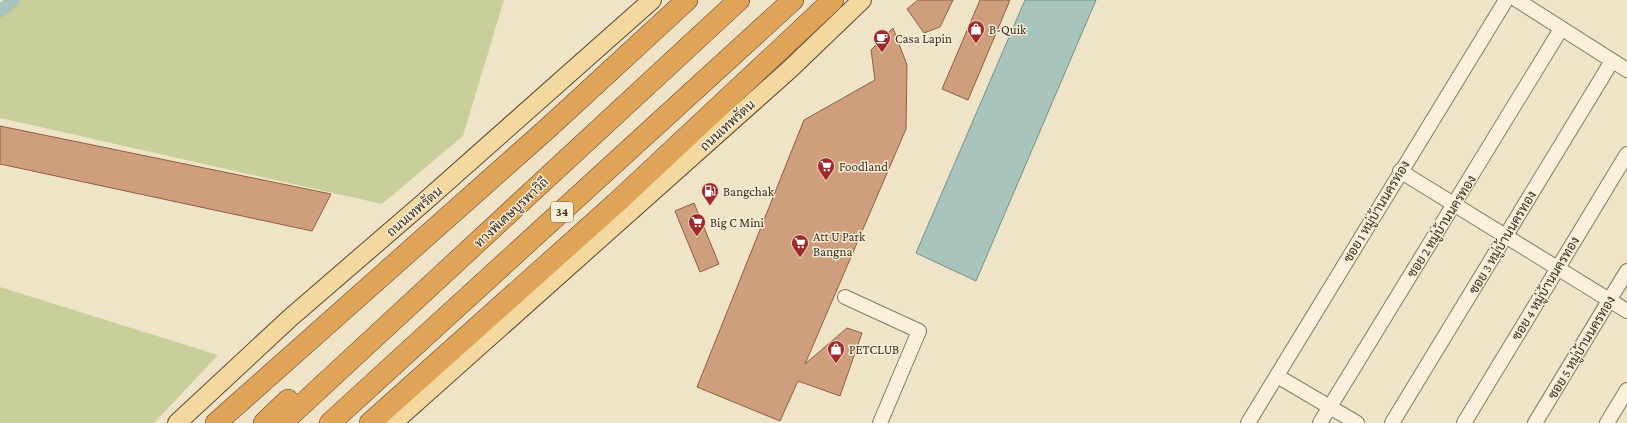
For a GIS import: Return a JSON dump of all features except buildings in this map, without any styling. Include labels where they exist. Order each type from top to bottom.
[{"type":"highway","points":[[216,423],[548,128],[687,0]]},
{"type":"highway","points":[[264,423],[720,0]]},
{"type":"highway","name":"ทางพิเศษบูรพาวิถี","points":[[282,423],[739,0]]},
{"type":"highway","name":"ทางพิเศษบูรพาวิถี","points":[[319,423],[658,111],[776,0]]},
{"type":"highway","name":"34","points":[[330,423],[793,0]]},
{"type":"highway","points":[[370,423],[614,204],[833,0]]},
{"type":"main road","name":"ถนนเทพรัตน","points":[[177,423],[290,318],[422,204],[652,0]]},
{"type":"main road","name":"ถนนเทพรัตน","points":[[393,423],[789,70],[862,0]]},
{"type":"street","name":"ซอย 1 หมู่บ้านนครทอง","points":[[1248,423],[1400,171],[1506,0]]},
{"type":"street","points":[[1517,0],[1627,70]]},
{"type":"street","name":"ซอย 2 หมู่บ้านนครทอง","points":[[1320,423],[1561,29]]},
{"type":"street","name":"ซอย 3 หมู่บ้านนครทอง","points":[[1392,423],[1612,61]]},
{"type":"street","name":"ซอย 4 หมู่บ้านนครทอง","points":[[1464,423],[1627,154]]},
{"type":"street","points":[[1400,171],[1627,311]]},
{"type":"street","name":"ซอย 5 หมู่บ้านนครทอง","points":[[1535,423],[1627,271]]},
{"type":"street","points":[[845,297],[919,331],[880,423]]},
{"type":"street","points":[[1277,376],[1357,423]]},
{"type":"street","points":[[1607,423],[1627,390]]},
{"type":"green space","points":[[15,0],[504,0],[463,136],[382,204],[0,118],[0,11]]},
{"type":"green space","points":[[0,287],[218,355],[154,423],[0,423]]},
{"type":"water","points":[[1025,0],[1096,0],[976,281],[916,253]]},
{"type":"waterway","points":[[0,11],[14,0]]},
{"type":"place","name":"B-Quik","points":[[976,44]]},
{"type":"place","name":"Casa Lapin","points":[[882,53]]},
{"type":"place","name":"Foodland","points":[[826,181]]},
{"type":"place","name":"Bangchak","points":[[710,206]]},
{"type":"place","name":"Big C Mini","points":[[697,237]]},
{"type":"place","name":"Att U Park Bangna","points":[[800,258]]},
{"type":"place","name":"PETCLUB","points":[[836,364]]}]
